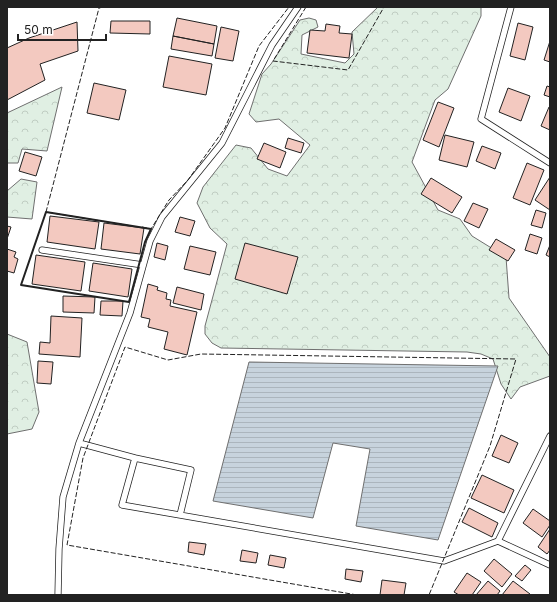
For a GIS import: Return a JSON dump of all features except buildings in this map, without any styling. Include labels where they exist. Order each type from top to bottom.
[{"type":"lane","points":[[58,595],[59,549],[63,497],[79,443],[130,314],[150,241],[162,216],[222,143],[272,45],[298,7]]},
{"type":"lane","points":[[511,7],[482,118],[550,163]]},
{"type":"lane","points":[[42,250],[143,265]]},
{"type":"lane","points":[[135,458],[122,505],[444,561],[498,541],[550,436]]},
{"type":"lane","points":[[79,443],[135,458],[191,470],[180,515]]},
{"type":"lane","points":[[498,541],[550,565]]},
{"type":"green space","points":[[378,7],[481,7],[481,16],[448,89],[435,100],[412,162],[438,210],[460,219],[472,236],[506,257],[509,298],[550,357],[550,376],[520,387],[511,399],[501,384],[493,359],[481,354],[467,352],[221,348],[212,343],[205,334],[205,326],[227,244],[210,228],[197,203],[203,187],[236,145],[251,148],[268,169],[287,176],[310,145],[279,119],[256,122],[249,114],[262,74],[271,64],[300,20],[309,18],[316,20],[318,27],[302,35],[301,54],[345,63],[354,54],[352,32]]},
{"type":"green space","points":[[62,87],[47,151],[22,149],[18,163],[7,163],[7,113]]},
{"type":"green space","points":[[21,179],[37,182],[32,219],[7,217],[7,191]]},
{"type":"green space","points":[[7,334],[27,342],[39,412],[32,429],[7,434]]},
{"type":"shaded area","points":[[249,362],[498,366],[438,540],[356,526],[370,449],[333,443],[313,518],[213,501]]},
{"type":"fence","points":[[103,7],[99,8],[46,212],[132,226]]},
{"type":"fence","points":[[142,227],[151,229],[169,200],[188,180],[225,128],[259,46],[289,7]]},
{"type":"fence","points":[[306,7],[273,61],[348,70],[384,7]]},
{"type":"fence","points":[[357,595],[67,545],[83,458],[125,347],[168,360],[201,354],[516,359],[490,446],[429,595]]},
{"type":"wall","points":[[46,212],[151,229],[145,242],[129,302],[21,285],[46,212]]}]
